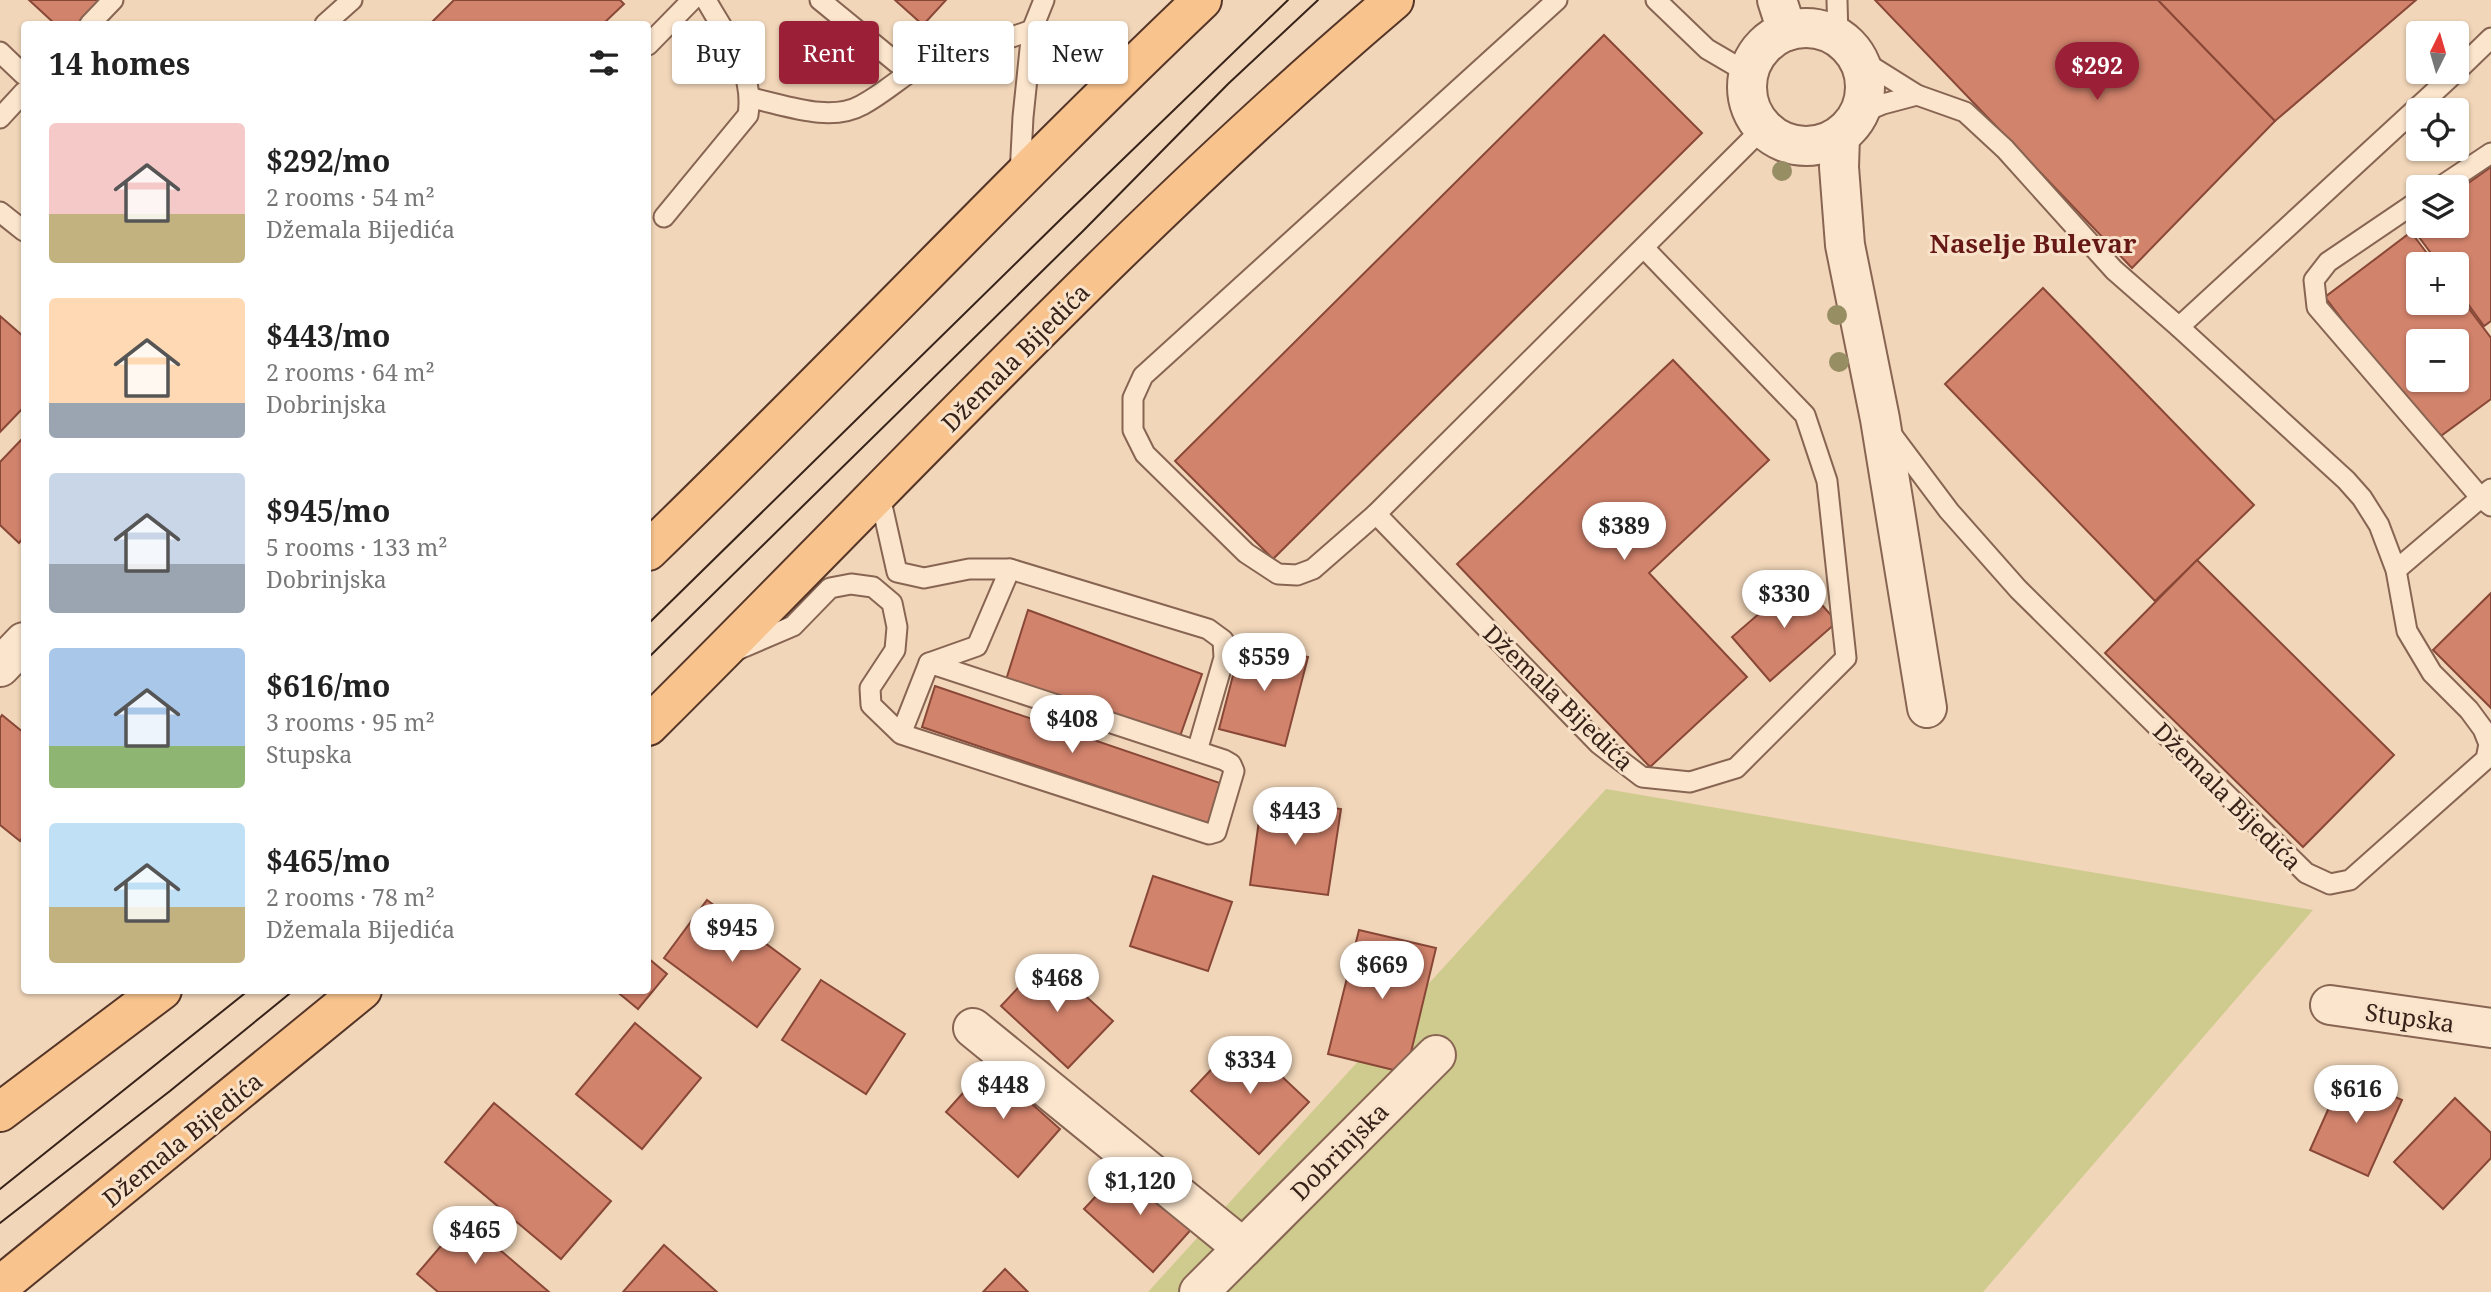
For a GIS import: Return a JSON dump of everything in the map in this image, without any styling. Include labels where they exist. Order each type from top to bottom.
[{"type":"main road","points":[[651,548],[1202,0]]},
{"type":"main road","name":"Džemala Bijedića","points":[[651,723],[879,492],[1169,206],[1394,0]]},
{"type":"main road","points":[[0,1112],[157,994]]},
{"type":"main road","name":"Džemala Bijedića","points":[[2,1287],[357,994]]},
{"type":"street","points":[[1782,16],[1804,28],[1822,30],[1848,47],[1865,76],[1865,96],[1850,125],[1828,143],[1813,146],[1774,135],[1749,103],[1748,73],[1762,47],[1773,37],[1782,16]]},
{"type":"street","name":"Džemala Bijedića","points":[[1850,125],[1839,167],[1845,245],[1880,419],[1927,708]]},
{"type":"street","name":"Džemala Bijedića","points":[[1774,135],[1810,175],[1845,245]]},
{"type":"street","points":[[0,667],[21,645]]},
{"type":"street","name":"Stupska","points":[[2330,1005],[2491,1028]]},
{"type":"street","points":[[973,1028],[1243,1248]]},
{"type":"street","name":"Dobrinjska","points":[[1199,1292],[1436,1055]]},
{"type":"lane","points":[[93,21],[113,0]]},
{"type":"lane","points":[[329,21],[352,0]]},
{"type":"lane","points":[[651,42],[692,0]]},
{"type":"lane","points":[[664,217],[748,115],[751,98],[745,69],[706,0]]},
{"type":"lane","points":[[820,0],[893,60]]},
{"type":"lane","points":[[1036,21],[1044,0]]},
{"type":"lane","points":[[1557,0],[1143,376],[1133,398],[1133,430],[1144,454],[1245,553],[1278,574],[1297,575],[1313,569],[1376,514],[1645,249],[1774,135]]},
{"type":"lane","points":[[1656,0],[1707,49],[1748,73]]},
{"type":"lane","points":[[1837,0],[1848,47]]},
{"type":"lane","points":[[2469,59],[2491,38]]},
{"type":"lane","name":"Džemala Bijedića","points":[[1848,47],[1917,95],[1965,112],[2005,149],[2114,270],[2346,480],[2362,498],[2379,525],[2396,570],[2407,631],[2432,673],[2469,710],[2483,729],[2489,744],[2488,760],[2350,880],[2330,884],[2306,873],[2018,589],[1949,511],[1880,419]]},
{"type":"lane","points":[[0,52],[21,72]]},
{"type":"lane","points":[[1020,179],[1028,69]]},
{"type":"lane","points":[[751,98],[826,113],[861,106],[893,84]]},
{"type":"lane","points":[[2179,327],[2443,84]]},
{"type":"lane","points":[[0,118],[21,95]]},
{"type":"lane","points":[[1850,125],[1883,104],[1917,95]]},
{"type":"lane","points":[[2458,175],[2491,153]]},
{"type":"lane","points":[[2396,570],[2488,498],[2317,307],[2314,280],[2328,262],[2406,209]]},
{"type":"lane","points":[[0,212],[21,229]]},
{"type":"lane","name":"Džemala Bijedića","points":[[1376,514],[1599,744],[1642,778],[1689,782],[1736,768],[1846,658],[1826,481],[1805,415],[1645,249]]},
{"type":"lane","points":[[879,492],[897,572],[924,578],[969,569],[1010,569],[1208,629],[1223,640],[1224,658],[1197,751]]},
{"type":"lane","points":[[901,734],[929,663],[976,646],[1010,569]]},
{"type":"lane","points":[[714,660],[793,626],[830,588],[850,584],[873,587],[891,603],[897,627],[895,650],[870,688],[871,705],[901,734],[1209,834],[1216,832],[1234,771],[1231,764],[929,663]]},
{"type":"shaded area","points":[[1606,789],[2313,910],[1983,1292],[1148,1292]]},
{"type":"building","points":[[29,0],[100,0],[80,21],[52,21]]},
{"type":"building","points":[[454,0],[620,0],[624,4],[606,21],[433,21]]},
{"type":"building","points":[[895,0],[946,0],[927,21],[919,21]]},
{"type":"building","points":[[1875,0],[2158,0],[2275,121],[2132,268]]},
{"type":"building","points":[[2158,0],[2416,0],[2275,121]]},
{"type":"building","points":[[1604,35],[1702,133],[1273,559],[1175,461]]},
{"type":"building","points":[[2491,167],[2491,321],[2484,326],[2469,305],[2469,252],[2430,252],[2420,238],[2469,238],[2469,183]]},
{"type":"building","points":[[2406,236],[2406,238],[2416,238],[2426,252],[2406,252],[2406,315],[2469,315],[2469,309],[2491,338],[2491,399],[2434,441],[2325,297]]},
{"type":"building","points":[[2043,288],[2254,505],[2155,601],[1945,384]]},
{"type":"building","points":[[0,316],[21,334],[21,410],[0,432]]},
{"type":"building","points":[[1673,360],[1769,460],[1649,573],[1747,677],[1650,767],[1457,564]]},
{"type":"building","points":[[21,440],[19,543],[0,525],[0,462]]},
{"type":"building","points":[[2197,560],[2394,755],[2303,847],[2105,653]]},
{"type":"building","points":[[1799,579],[1837,622],[1770,681],[1732,637]]},
{"type":"building","points":[[2491,593],[2491,708],[2433,650]]},
{"type":"building","points":[[1028,610],[1202,674],[1178,742],[1006,680]]},
{"type":"building","points":[[1242,641],[1308,657],[1285,746],[1219,729]]},
{"type":"building","points":[[935,686],[1223,784],[1209,824],[922,727]]},
{"type":"building","points":[[2,715],[21,731],[20,841],[0,825]]},
{"type":"building","points":[[1262,799],[1341,809],[1328,895],[1250,885]]},
{"type":"building","points":[[1153,876],[1232,902],[1208,971],[1130,946]]},
{"type":"building","points":[[707,900],[800,969],[757,1027],[664,958]]},
{"type":"building","points":[[1359,930],[1436,948],[1406,1073],[1328,1054]]},
{"type":"building","points":[[1045,959],[1113,1021],[1068,1068],[1001,1006]]},
{"type":"building","points":[[651,961],[667,974],[651,993]]},
{"type":"building","points":[[821,980],[905,1034],[866,1094],[782,1040]]},
{"type":"building","points":[[620,994],[650,994],[638,1009]]},
{"type":"building","points":[[635,1023],[701,1078],[642,1149],[576,1094]]},
{"type":"building","points":[[1241,1038],[1309,1102],[1259,1154],[1191,1091]]},
{"type":"building","points":[[988,1065],[1060,1129],[1018,1177],[946,1112]]},
{"type":"building","points":[[2344,1074],[2402,1100],[2368,1176],[2310,1150]]},
{"type":"building","points":[[2455,1098],[2491,1133],[2491,1158],[2443,1209],[2394,1162]]},
{"type":"building","points":[[494,1103],[611,1201],[561,1259],[445,1162]]},
{"type":"building","points":[[1128,1162],[1196,1224],[1153,1272],[1084,1209]]},
{"type":"building","points":[[464,1219],[549,1292],[438,1292],[417,1274]]},
{"type":"building","points":[[664,1245],[717,1292],[623,1292]]},
{"type":"building","points":[[1005,1269],[1028,1292],[983,1292]]},
{"type":"tram line","points":[[651,621],[1288,0]]},
{"type":"tram line","points":[[651,655],[1083,231],[1228,84],[1318,0]]},
{"type":"tram line","points":[[0,1189],[244,994]]},
{"type":"tram line","points":[[0,1223],[289,994]]},
{"type":"district","name":"Naselje Bulevar","points":[[2033,243]]}]
